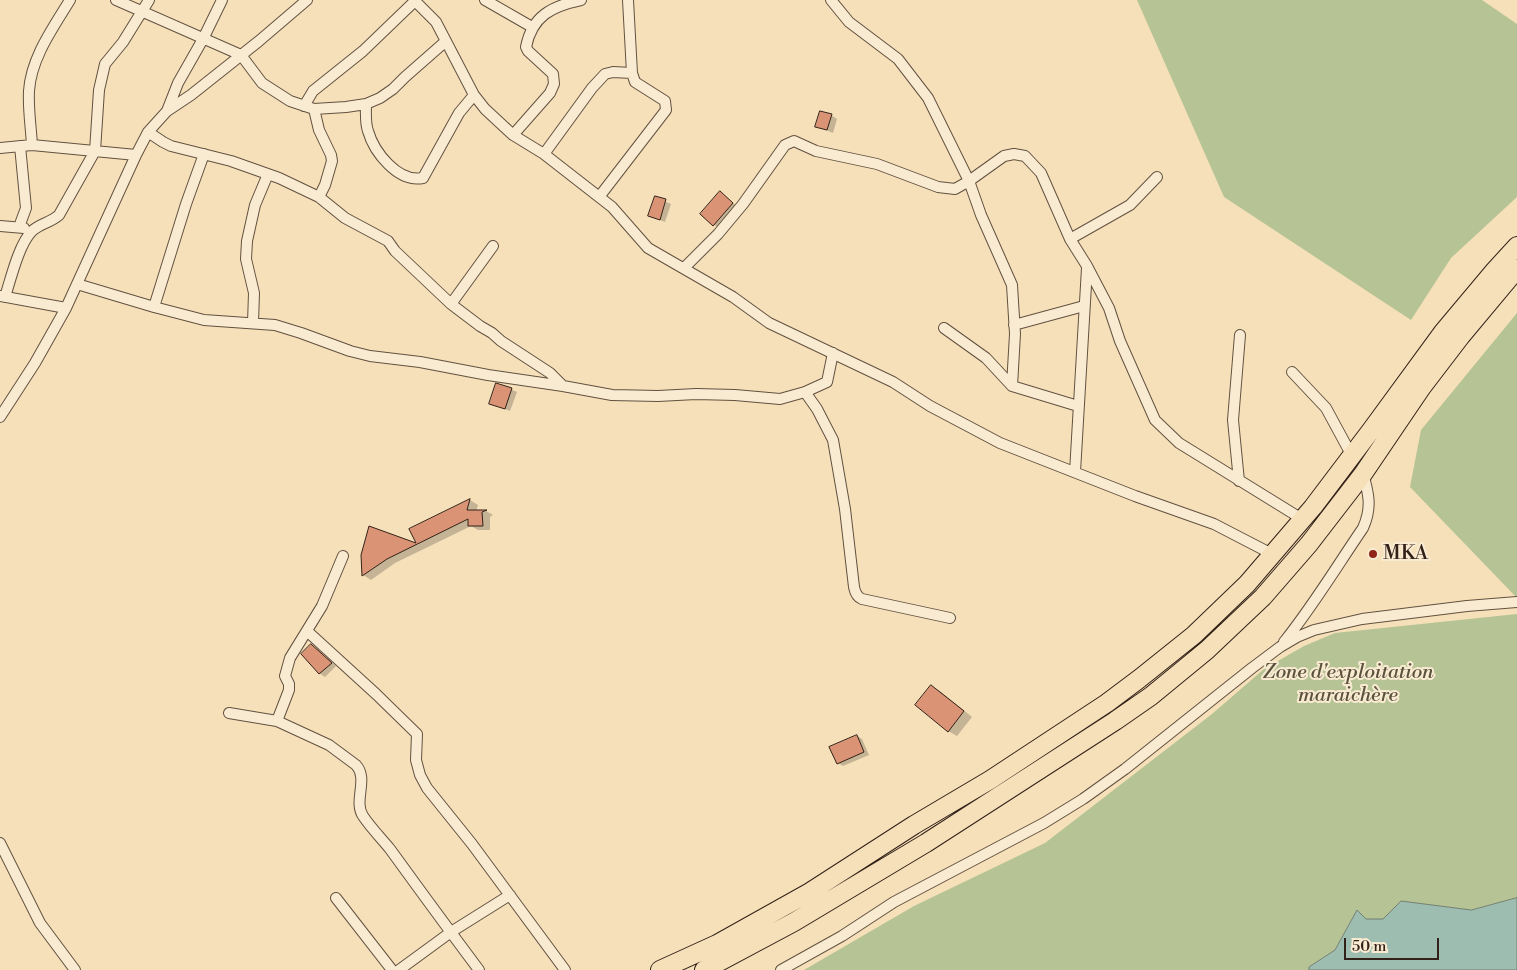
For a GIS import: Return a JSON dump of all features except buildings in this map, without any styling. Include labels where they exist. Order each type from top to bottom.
[{"type":"highway","points":[[660,970],[717,944],[810,892],[914,825],[990,780],[1107,703],[1194,635],[1247,584],[1302,519],[1352,456],[1443,332],[1517,246]]},
{"type":"highway","points":[[704,970],[794,922],[918,847],[1115,721],[1151,696],[1207,650],[1263,597],[1309,544],[1363,474],[1422,387],[1461,336],[1517,269]]},
{"type":"street","points":[[32,145],[29,90],[32,74],[41,49],[70,0]]},
{"type":"street","points":[[116,0],[241,55],[262,83],[290,101],[309,108],[346,107],[366,104],[380,98],[393,89],[404,77],[446,41]]},
{"type":"street","points":[[66,308],[2,296],[24,242],[32,231],[41,224],[53,221],[59,215],[95,151],[99,90],[105,64],[123,42],[149,0]]},
{"type":"street","points":[[167,111],[178,83],[222,0]]},
{"type":"street","points":[[0,417],[35,363],[66,308],[148,132],[167,111],[191,95],[307,0]]},
{"type":"street","points":[[318,197],[326,185],[332,161],[309,108],[313,91],[363,51],[414,0],[436,22],[474,95],[485,109],[513,135],[544,154],[612,207],[648,248],[733,297],[769,323],[893,382],[930,406],[1000,443],[1135,496],[1214,524],[1272,554]]},
{"type":"street","points":[[485,0],[532,27]]},
{"type":"street","points":[[513,135],[550,93],[554,84],[553,74],[526,47],[532,27],[543,14],[567,3],[581,0]]},
{"type":"street","points":[[599,197],[666,110],[665,101],[634,82],[628,0]]},
{"type":"street","points":[[831,0],[849,22],[898,59],[928,98],[969,181],[981,214],[1012,285],[1014,324],[1012,386]]},
{"type":"street","points":[[544,154],[592,88],[605,74],[613,72],[632,73]]},
{"type":"street","points":[[366,104],[367,129],[374,147],[386,164],[416,179],[423,178],[459,113],[474,95]]},
{"type":"street","points":[[148,132],[171,146],[231,160],[268,174],[318,197],[345,218],[388,241],[451,304],[550,374],[563,386]]},
{"type":"street","points":[[684,268],[724,226],[759,183],[785,145],[794,141],[816,151],[877,164],[938,187],[955,189],[1004,156],[1014,154],[1025,156],[1040,173],[1070,239],[1087,266],[1109,308],[1120,340],[1155,420],[1179,443],[1302,519]]},
{"type":"street","points":[[0,148],[32,145],[136,155]]},
{"type":"street","points":[[19,227],[26,208],[20,146]]},
{"type":"street","points":[[154,307],[186,204],[204,154]]},
{"type":"street","points":[[253,323],[254,293],[246,259],[247,241],[255,205],[268,174]]},
{"type":"street","points":[[1070,239],[1130,205],[1156,177]]},
{"type":"street","points":[[0,226],[19,227],[32,231]]},
{"type":"street","points":[[451,304],[494,246]]},
{"type":"street","points":[[1075,472],[1087,266]]},
{"type":"street","points":[[77,284],[204,320],[275,325],[370,356],[420,362],[612,395],[735,394],[780,399],[805,392],[827,382],[833,353]]},
{"type":"street","points":[[1014,324],[1084,306]]},
{"type":"street","points":[[944,328],[986,358],[1012,386],[1078,406]]},
{"type":"street","points":[[1239,481],[1233,420],[1240,335]]},
{"type":"street","points":[[1292,372],[1326,408],[1352,456]]},
{"type":"street","points":[[805,392],[817,409],[833,440],[845,509],[854,586],[857,594],[862,599],[950,618]]},
{"type":"street","points":[[1280,647],[1306,614],[1363,528],[1367,518],[1370,496],[1363,474]]},
{"type":"street","points":[[277,721],[289,690],[286,672],[290,658],[322,606],[342,556]]},
{"type":"street","points":[[782,970],[842,936],[894,902],[1044,823],[1083,799],[1125,769],[1280,647],[1314,630],[1362,619],[1517,602]]},
{"type":"street","points":[[307,631],[376,694],[416,734],[416,760],[420,775],[427,788],[472,844],[565,970]]},
{"type":"street","points":[[229,712],[277,721],[329,746],[359,768],[361,789],[359,809],[362,816],[382,838],[479,970]]},
{"type":"street","points":[[0,844],[40,923],[75,970]]},
{"type":"street","points":[[399,970],[451,932],[510,895]]},
{"type":"street","points":[[336,898],[392,970]]},
{"type":"green space","points":[[1137,0],[1482,0],[1517,24],[1517,197],[1451,258],[1411,320],[1224,197]]},
{"type":"green space","points":[[1517,313],[1517,598],[1410,487],[1421,430]]},
{"type":"green space","name":"Zone d'exploitation maraichère","points":[[1517,614],[1517,898],[1471,910],[1401,901],[1383,919],[1366,919],[1357,910],[1335,950],[1309,967],[1309,970],[804,970],[914,906],[1045,843],[1212,714],[1264,669],[1304,646],[1335,633]]},
{"type":"shaded area","points":[[1517,898],[1517,970],[1309,970],[1309,967],[1335,950],[1357,910],[1366,919],[1383,919],[1401,901],[1471,910]]},
{"type":"place","name":"MKA","points":[[1373,554]]}]
